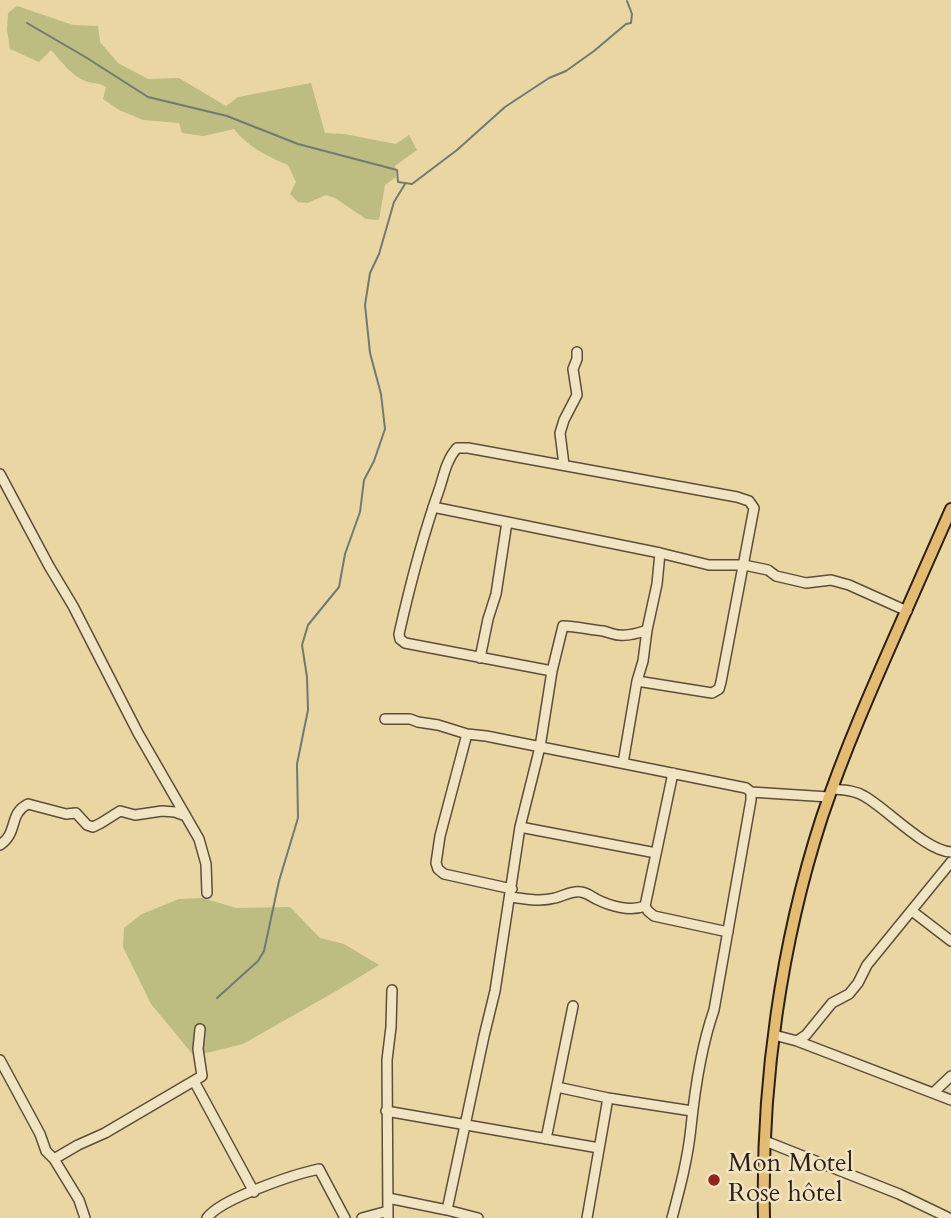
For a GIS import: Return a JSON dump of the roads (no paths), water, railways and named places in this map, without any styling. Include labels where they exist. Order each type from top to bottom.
[{"type":"main road","points":[[764,1218],[765,1141],[774,1035],[793,926],[813,850],[853,730],[951,509]]},
{"type":"street","points":[[564,465],[560,433],[577,394],[573,369],[577,352]]},
{"type":"street","points":[[552,671],[405,643],[400,639],[407,598],[433,507],[451,456],[457,448],[468,447],[749,501],[754,508],[719,689],[712,693],[637,681]]},
{"type":"street","points":[[0,474],[73,606],[138,733],[202,846],[207,893]]},
{"type":"street","points":[[433,507],[709,565],[744,565],[806,583],[831,580],[849,585],[907,611]]},
{"type":"street","points":[[480,658],[496,594],[507,522]]},
{"type":"street","points":[[623,763],[657,584],[660,554]]},
{"type":"street","points":[[447,1210],[495,991],[520,827],[540,747],[552,671],[563,626],[604,631],[618,636],[648,630]]},
{"type":"street","points":[[385,719],[410,719],[467,734],[746,788],[751,792],[853,791],[865,796],[907,829],[947,852],[944,871]]},
{"type":"street","points":[[467,734],[440,836],[436,863],[438,869],[444,874],[534,900],[549,899],[576,891],[585,892],[599,901],[615,906],[640,908],[645,905]]},
{"type":"street","points":[[673,773],[645,905],[654,916],[728,932]]},
{"type":"street","points":[[673,1218],[708,1028],[714,1010],[751,792]]},
{"type":"street","points":[[0,845],[12,833],[18,811],[28,804],[66,814],[76,813],[87,825],[93,827],[120,811],[135,815],[162,811],[186,816]]},
{"type":"street","points":[[520,827],[656,853]]},
{"type":"street","points":[[797,1041],[806,1035],[832,1003],[849,994],[867,965],[951,862]]},
{"type":"street","points":[[912,911],[951,941]]},
{"type":"street","points":[[362,1218],[388,1215],[387,1047],[391,1027],[392,990]]},
{"type":"street","points":[[546,1139],[573,1006]]},
{"type":"street","points":[[54,1159],[105,1133],[202,1076],[198,1049],[200,1029]]},
{"type":"street","points":[[774,1035],[797,1041],[951,1101]]},
{"type":"street","points":[[0,1060],[40,1134],[44,1147],[79,1200],[85,1218]]},
{"type":"street","points":[[933,1093],[951,1076]]},
{"type":"street","points":[[194,1081],[254,1192]]},
{"type":"street","points":[[556,1087],[692,1111]]},
{"type":"street","points":[[587,1218],[608,1098]]},
{"type":"street","points":[[386,1111],[599,1148]]},
{"type":"street","points":[[765,1141],[899,1194],[949,1218]]},
{"type":"street","points":[[207,1218],[210,1213],[228,1202],[293,1176],[319,1169],[345,1218]]},
{"type":"street","points":[[388,1198],[478,1218]]},
{"type":"waterway","points":[[27,23],[148,97],[227,116],[298,144],[397,170],[398,182],[412,184],[457,150],[505,107],[549,78],[566,71],[626,24],[631,23],[632,14],[627,1]]},
{"type":"waterway","points":[[217,998],[258,961],[264,951],[279,881],[298,818],[297,764],[308,710],[302,645],[308,625],[339,587],[345,554],[360,512],[364,480],[385,429],[381,394],[370,353],[365,305],[370,273],[379,254],[394,202],[405,184]]},
{"type":"place","name":"Mon Motel Rose hôtel","points":[[714,1180]]}]
